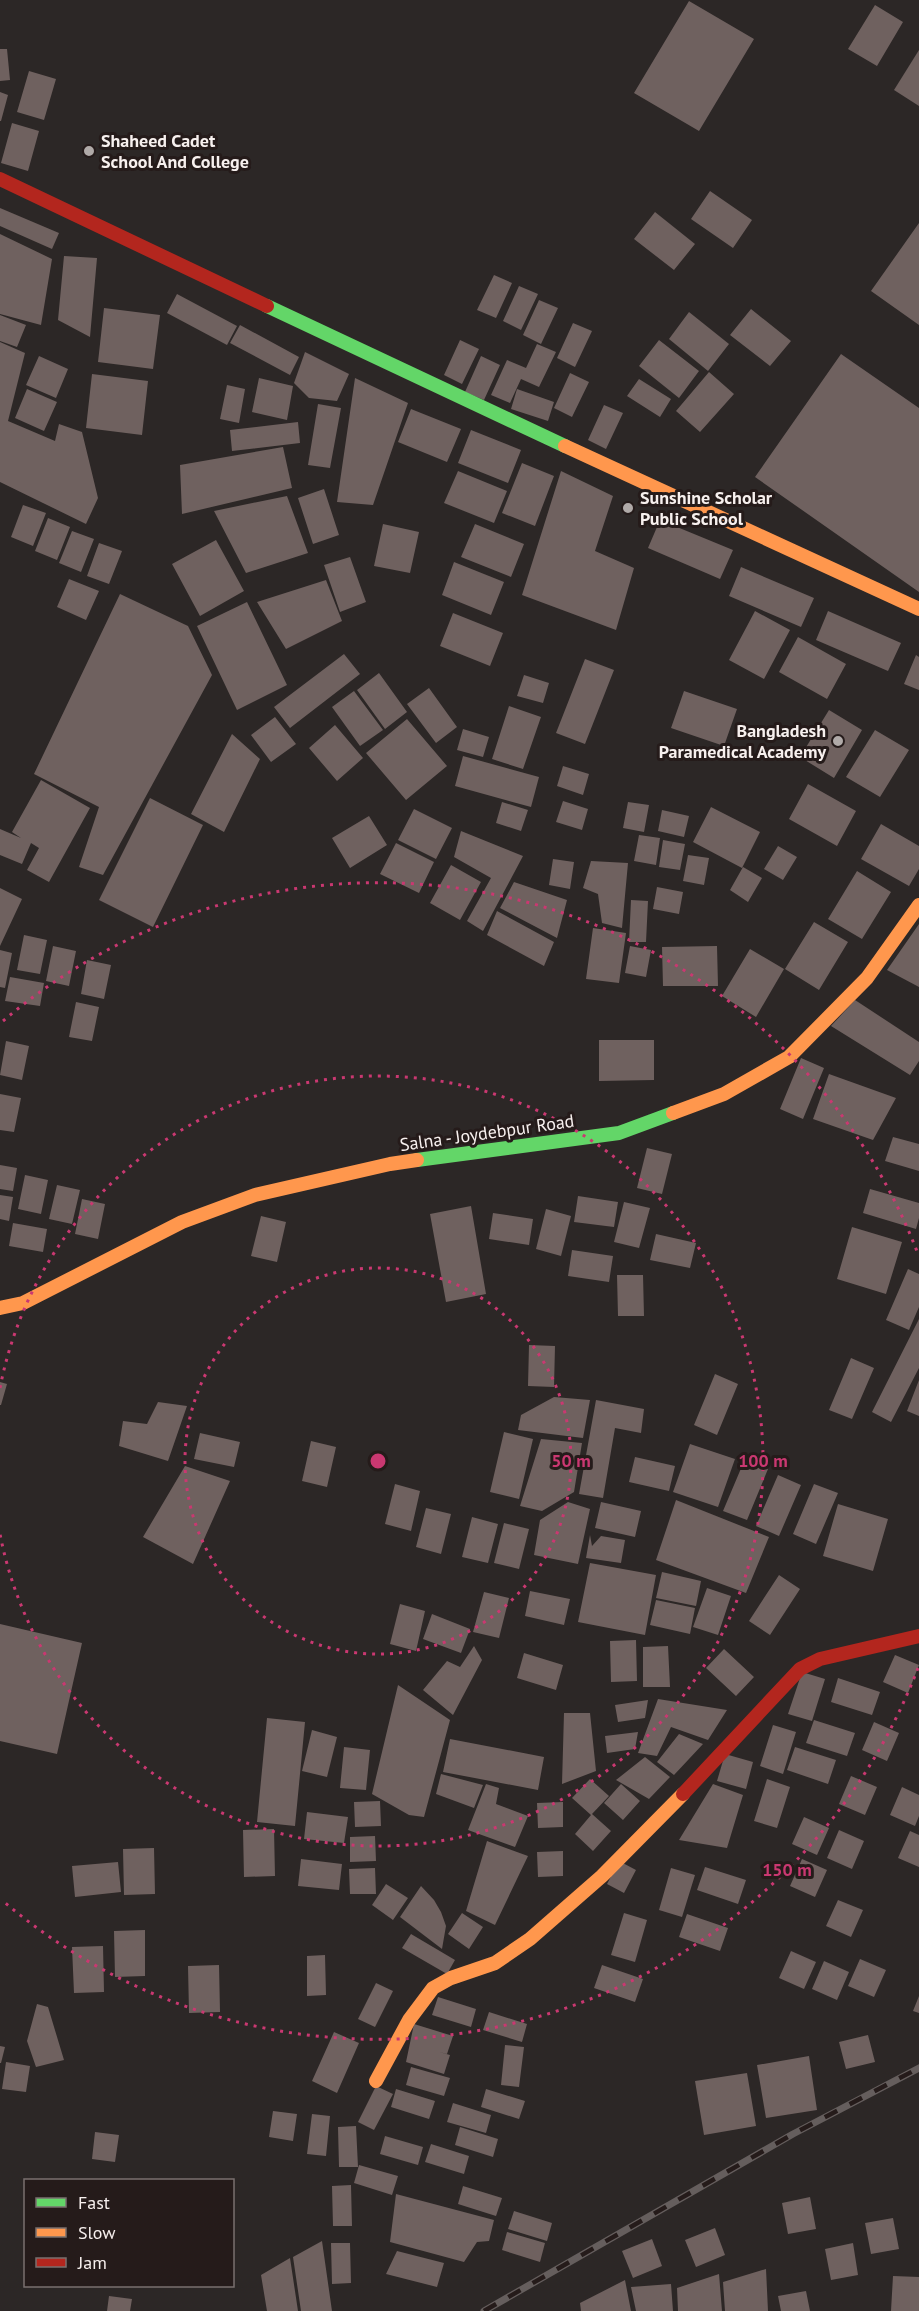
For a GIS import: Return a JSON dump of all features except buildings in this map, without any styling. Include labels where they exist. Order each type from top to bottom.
[{"type":"street","points":[[0,180],[453,394],[919,609]]},
{"type":"street","name":"Salna - Joydebpur Road","points":[[0,1308],[23,1304],[182,1222],[255,1195],[390,1164],[619,1133],[724,1094],[789,1057],[867,978],[919,905]]},
{"type":"street","points":[[376,2081],[411,2017],[434,1988],[459,1975],[484,1968],[506,1956],[570,1905],[686,1792],[800,1669],[820,1659],[919,1636]]},
{"type":"railway","points":[[484,2311],[793,2134],[919,2068]]},
{"type":"traffic: fast","points":[[267,306],[565,446]]},
{"type":"traffic: fast","points":[[417,1160],[619,1133],[673,1113]]},
{"type":"traffic: slow","points":[[565,446],[919,609]]},
{"type":"traffic: slow","points":[[673,1113],[724,1094],[789,1057],[867,978],[919,905]]},
{"type":"traffic: slow","points":[[0,1308],[23,1303],[182,1222],[255,1195],[417,1160]]},
{"type":"traffic: slow","points":[[376,2081],[409,2020],[433,1988],[451,1978],[495,1963],[530,1939],[602,1876],[683,1794]]},
{"type":"traffic: jam","points":[[0,179],[267,306]]},
{"type":"traffic: jam","points":[[683,1794],[800,1669],[820,1659],[919,1636]]},
{"type":"place","name":"Shaheed Cadet School And College","points":[[89,151]]},
{"type":"place","name":"Sunshine Scholar Public School","points":[[628,508]]},
{"type":"place","name":"Bangladesh Paramedical Academy","points":[[838,741]]}]
